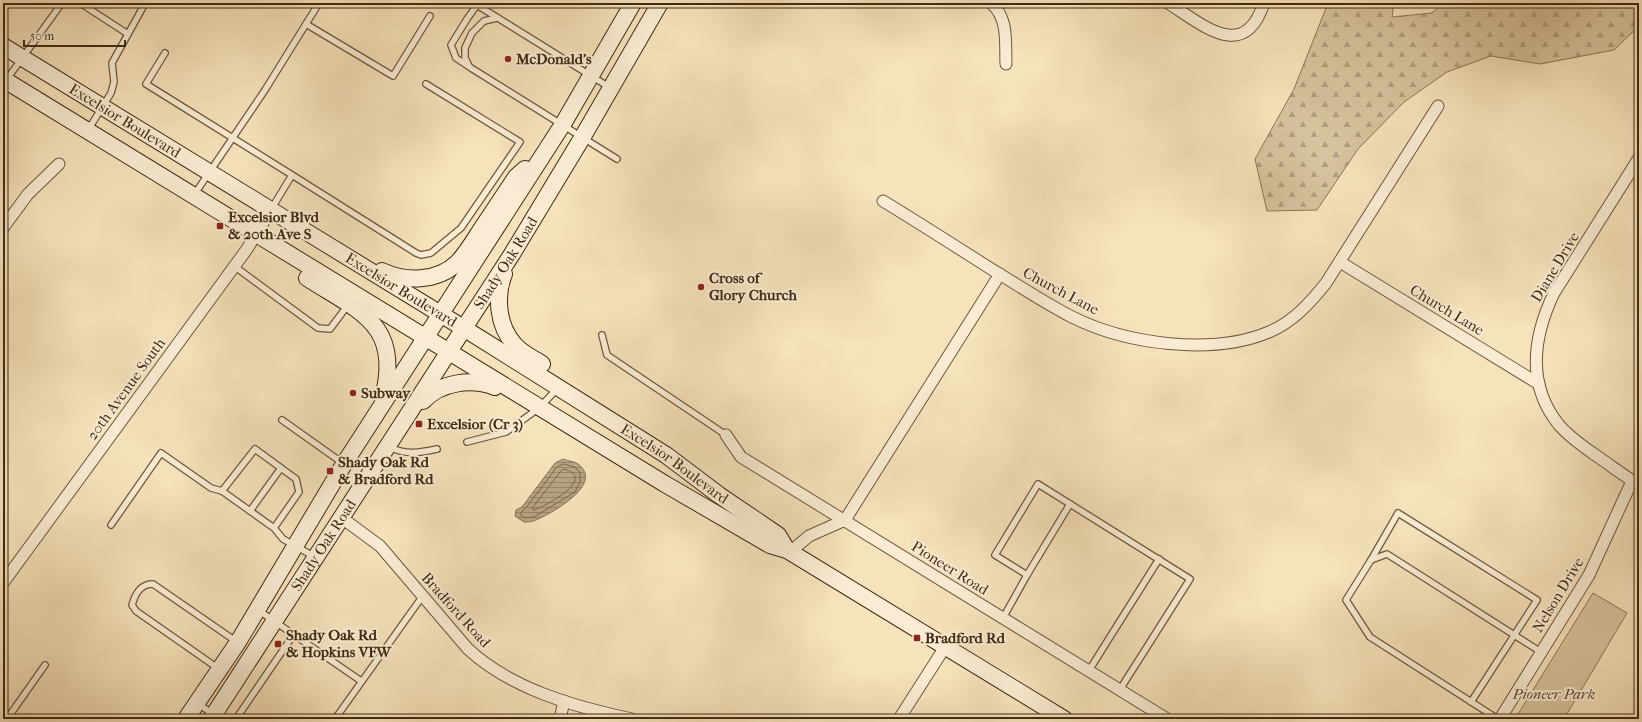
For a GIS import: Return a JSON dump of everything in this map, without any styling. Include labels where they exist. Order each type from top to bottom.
[{"type":"main road","name":"Shady Oak Road","points":[[186,719],[220,670],[258,610],[344,464],[426,339],[563,124],[592,76],[632,3]]},
{"type":"main road","name":"Shady Oak Road","points":[[215,718],[315,558],[465,329],[512,254],[583,136],[660,3]]},
{"type":"main road","name":"Excelsior Boulevard","points":[[3,46],[465,329],[666,455],[719,495],[778,535],[789,551]]},
{"type":"main road","name":"Excelsior Boulevard","points":[[4,80],[256,234],[306,278],[351,299],[426,339],[664,484],[770,545],[789,551],[1064,719]]},
{"type":"main road","points":[[310,235],[391,276],[414,279],[440,274],[457,263],[468,250],[516,177],[541,158]]},
{"type":"main road","points":[[512,254],[499,291],[503,326],[515,346],[610,406],[666,455]]},
{"type":"main road","points":[[351,299],[372,321],[384,341],[388,369],[381,406]]},
{"type":"main road","points":[[409,415],[430,394],[446,386],[459,383],[485,383],[515,394]]},
{"type":"street","points":[[991,3],[1002,15],[1005,27],[1006,64]]},
{"type":"street","points":[[1168,3],[1223,35],[1233,36],[1246,33],[1256,23],[1264,3]]},
{"type":"street","name":"Church Lane","points":[[883,201],[1072,317],[1104,330],[1139,340],[1173,344],[1209,344],[1244,339],[1269,332],[1291,319],[1314,298],[1340,262],[1438,106]]},
{"type":"street","name":"Diane Drive","points":[[1636,483],[1575,441],[1559,425],[1547,405],[1539,384],[1536,360],[1538,337],[1544,314],[1554,294],[1639,158]]},
{"type":"street","points":[[3,228],[28,194],[59,164]]},
{"type":"street","name":"20th Avenue South","points":[[3,583],[234,266],[256,234],[270,210]]},
{"type":"street","name":"Church Lane","points":[[1340,262],[1539,384]]},
{"type":"street","name":"Church Lane","points":[[845,520],[1000,274]]},
{"type":"street","name":"Pioneer Road","points":[[726,435],[741,457],[1166,719]]},
{"type":"street","name":"Nelson Drive","points":[[1499,719],[1589,575],[1636,483]]},
{"type":"street","name":"Bradford Road","points":[[342,518],[380,546],[422,597],[468,649],[480,660],[513,680],[564,701],[632,719]]},
{"type":"street","points":[[789,551],[809,536],[845,520]]},
{"type":"street","points":[[899,719],[945,647]]},
{"type":"street","points":[[560,719],[564,701]]},
{"type":"lane","points":[[4,80],[62,3]]},
{"type":"lane","points":[[80,3],[128,34]]},
{"type":"lane","points":[[194,195],[231,138],[265,90],[319,3]]},
{"type":"lane","points":[[611,88],[477,5],[466,19],[451,45],[456,58],[583,136],[617,159]]},
{"type":"lane","points":[[88,131],[111,93],[114,82],[112,63],[143,7]]},
{"type":"lane","points":[[306,24],[393,76],[430,16]]},
{"type":"lane","points":[[471,68],[465,58],[465,48],[472,33],[484,21],[497,18]]},
{"type":"lane","points":[[165,53],[146,84],[421,255],[431,253],[461,228],[520,142],[426,84]]},
{"type":"lane","points":[[270,210],[292,175]]},
{"type":"lane","points":[[234,266],[318,328],[330,329],[351,299]]},
{"type":"lane","points":[[602,335],[608,355],[726,435]]},
{"type":"lane","points":[[467,442],[506,432],[539,408],[558,387]]},
{"type":"lane","points":[[282,420],[344,464]]},
{"type":"lane","points":[[388,447],[402,452],[416,453],[437,449]]},
{"type":"lane","points":[[222,491],[255,449],[296,479],[299,492],[274,528]]},
{"type":"lane","points":[[111,525],[162,453],[211,488],[222,491],[274,528],[283,539],[294,547],[315,558]]},
{"type":"lane","points":[[250,511],[281,468]]},
{"type":"lane","points":[[1027,575],[995,556],[1038,484],[1190,579],[1119,691]]},
{"type":"lane","points":[[1002,619],[1070,504]]},
{"type":"lane","points":[[1471,702],[1537,600],[1398,513],[1346,600],[1370,637],[1471,702],[1499,719]]},
{"type":"lane","points":[[1371,560],[1387,554],[1541,652]]},
{"type":"lane","points":[[1088,672],[1158,559]]},
{"type":"lane","points":[[220,670],[136,611],[132,605],[138,591],[142,586],[153,584],[238,642]]},
{"type":"lane","points":[[335,719],[422,597]]},
{"type":"lane","points":[[258,610],[361,681]]},
{"type":"lane","points":[[236,719],[294,634]]},
{"type":"lane","points":[[7,719],[45,666]]},
{"type":"lane","points":[[197,703],[215,718]]},
{"type":"green space","points":[[1328,3],[1394,3],[1392,17],[1432,13],[1443,3],[1639,3],[1639,26],[1614,50],[1540,64],[1491,56],[1447,72],[1404,102],[1358,149],[1317,210],[1267,211],[1255,159],[1294,89]]},
{"type":"green space","name":"Pioneer Park","points":[[1593,593],[1627,613],[1564,719],[1515,719]]},
{"type":"water","points":[[563,459],[578,464],[585,472],[585,480],[581,489],[573,497],[553,511],[534,521],[524,522],[515,516],[516,510],[522,507],[555,463]]},
{"type":"place","name":"McDonald's","points":[[508,59]]},
{"type":"place","name":"Excelsior Blvd & 20th Ave S","points":[[220,226]]},
{"type":"place","name":"Cross of Glory Church","points":[[701,287]]},
{"type":"place","name":"Subway","points":[[353,393]]},
{"type":"place","name":"Excelsior (Cr 3)","points":[[419,424]]},
{"type":"place","name":"Shady Oak Rd & Bradford Rd","points":[[330,471]]},
{"type":"place","name":"Bradford Rd","points":[[917,638]]},
{"type":"place","name":"Shady Oak Rd & Hopkins VFW","points":[[278,644]]}]
